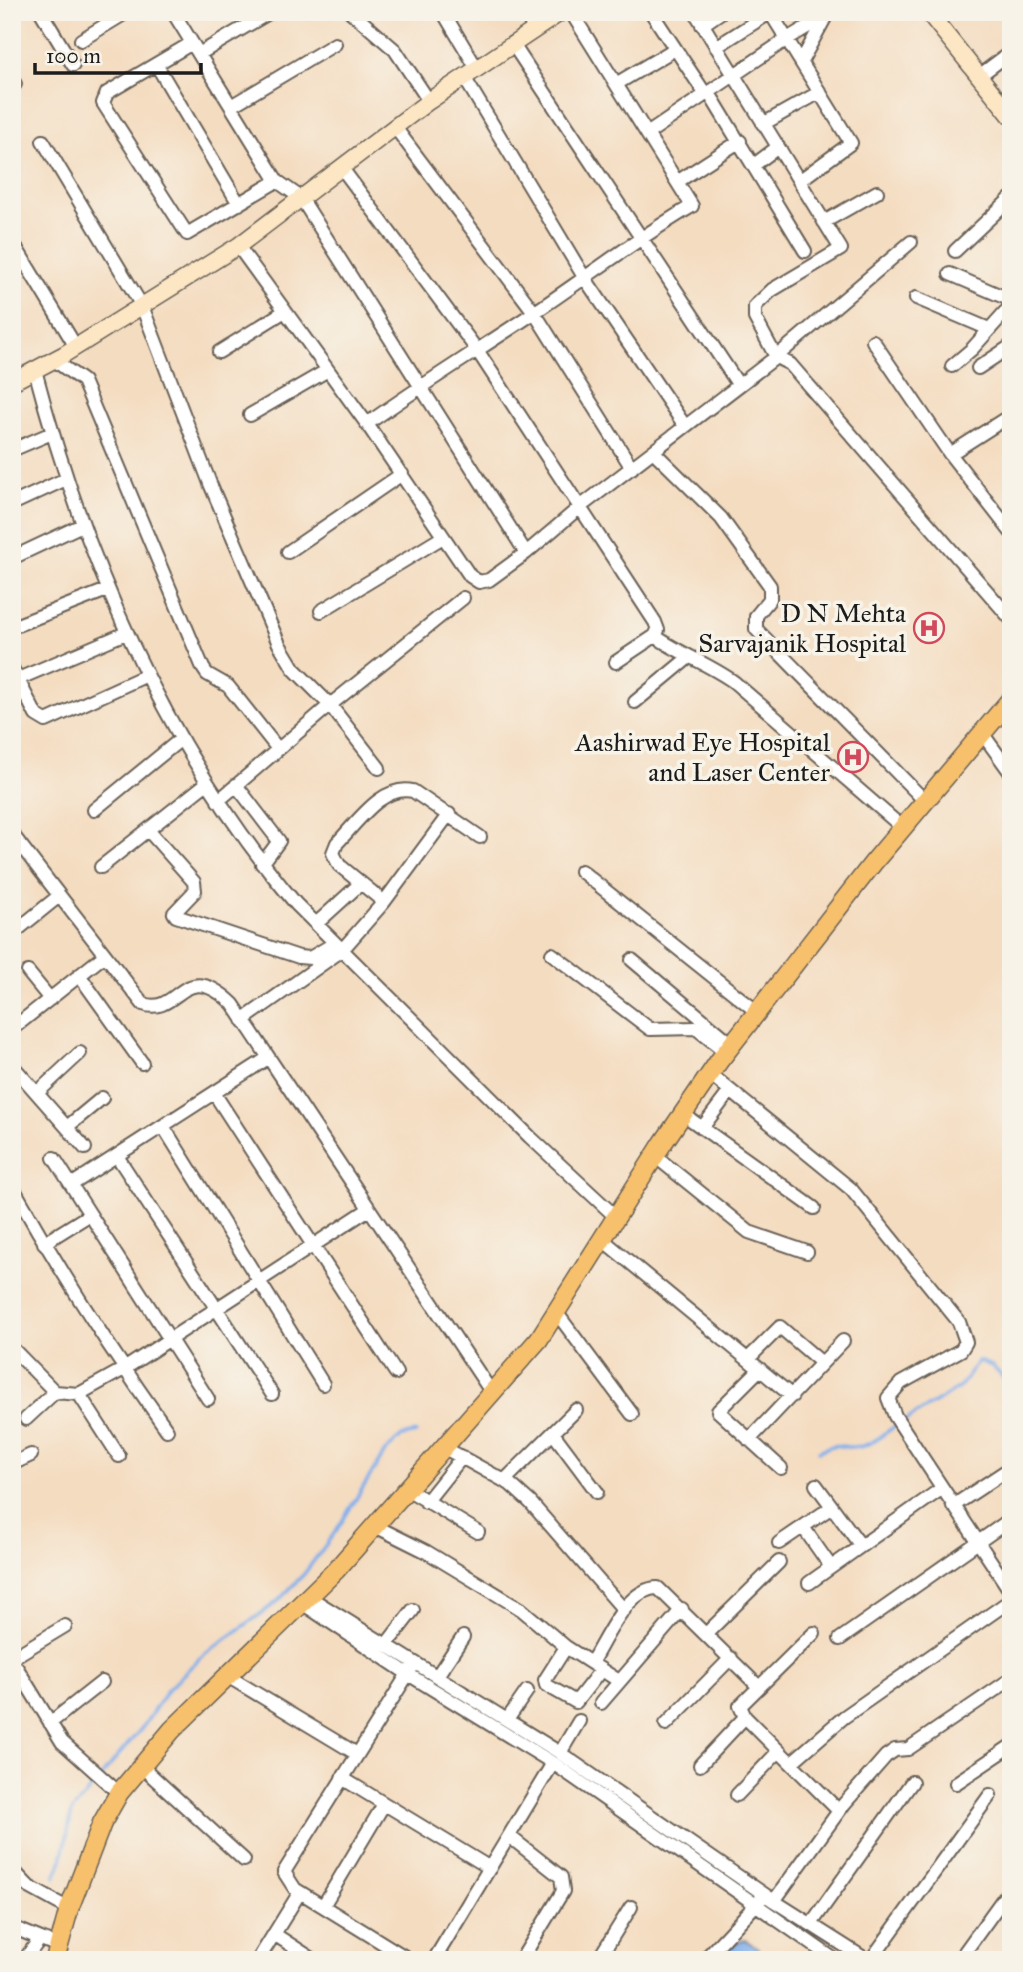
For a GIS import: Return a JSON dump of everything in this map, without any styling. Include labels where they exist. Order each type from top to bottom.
[{"type":"main road","points":[[56,1953],[113,1787],[141,1766],[172,1730],[306,1600],[375,1526],[539,1339],[682,1114],[729,1048],[903,828],[1011,699]]},
{"type":"street","points":[[41,12],[73,65]]},
{"type":"street","points":[[81,40],[127,12]]},
{"type":"street","points":[[173,12],[277,181],[301,198],[526,553]]},
{"type":"street","points":[[270,12],[196,49],[156,64],[107,93],[103,103],[187,233],[277,181]]},
{"type":"street","points":[[351,12],[395,50],[429,100]]},
{"type":"street","points":[[443,12],[470,72],[584,277],[685,426]]},
{"type":"street","points":[[525,12],[534,29]]},
{"type":"street","points":[[14,375],[35,370],[238,246],[429,100],[561,12]]},
{"type":"street","points":[[367,424],[421,385],[534,312],[641,236],[692,206],[571,12]]},
{"type":"street","points":[[651,12],[740,141],[805,251]]},
{"type":"street","points":[[695,12],[841,249],[772,290],[755,306],[755,318],[776,357],[790,364],[1011,619]]},
{"type":"street","points":[[702,25],[721,12]]},
{"type":"street","points":[[716,47],[770,12],[852,143],[799,181]]},
{"type":"street","points":[[928,12],[1011,116]]},
{"type":"street","points":[[646,134],[787,39],[829,15]]},
{"type":"street","points":[[801,62],[829,15]]},
{"type":"street","points":[[512,43],[738,384]]},
{"type":"street","points":[[231,106],[335,44]]},
{"type":"street","points":[[616,84],[675,49]]},
{"type":"street","points":[[979,76],[1011,52]]},
{"type":"street","points":[[156,64],[239,204]]},
{"type":"street","points":[[763,124],[820,92]]},
{"type":"street","points":[[394,126],[534,312],[632,468]]},
{"type":"street","points":[[43,141],[142,306],[211,486],[279,644],[295,669],[330,705],[379,768]]},
{"type":"street","points":[[677,182],[740,141]]},
{"type":"street","points":[[754,164],[778,147]]},
{"type":"street","points":[[341,167],[477,350],[655,622],[658,629],[655,636],[616,662]]},
{"type":"street","points":[[824,222],[877,192]]},
{"type":"street","points":[[955,251],[1011,198]]},
{"type":"street","points":[[12,242],[76,346]]},
{"type":"street","points":[[238,246],[367,424],[470,576],[479,582],[489,580],[526,553],[580,507],[776,357],[911,242]]},
{"type":"street","points":[[950,274],[1009,305]]},
{"type":"street","points":[[916,298],[989,329]]},
{"type":"street","points":[[1009,305],[1011,325]]},
{"type":"street","points":[[952,366],[1009,305]]},
{"type":"street","points":[[219,352],[285,311]]},
{"type":"street","points":[[873,341],[950,454],[1011,532]]},
{"type":"street","points":[[978,368],[1011,346]]},
{"type":"street","points":[[54,359],[83,381],[203,668],[228,686],[278,749]]},
{"type":"street","points":[[35,370],[66,479],[107,590],[147,675],[218,801],[262,864],[316,924],[530,1137],[616,1217]]},
{"type":"street","points":[[250,415],[328,370]]},
{"type":"street","points":[[950,454],[1011,415]]},
{"type":"street","points":[[12,450],[52,433]]},
{"type":"street","points":[[653,451],[721,518],[770,586],[771,599],[756,616],[755,629],[925,801]]},
{"type":"street","points":[[288,552],[402,474]]},
{"type":"street","points":[[12,504],[66,479]]},
{"type":"street","points":[[12,558],[82,525]]},
{"type":"street","points":[[321,611],[443,537]]},
{"type":"street","points":[[12,627],[107,590]]},
{"type":"street","points":[[218,801],[330,705],[463,598]]},
{"type":"street","points":[[126,633],[15,673],[36,715],[46,721],[147,675]]},
{"type":"street","points":[[655,636],[688,658],[715,669],[734,682],[903,828]]},
{"type":"street","points":[[635,702],[688,658]]},
{"type":"street","points":[[982,733],[1011,773]]},
{"type":"street","points":[[94,810],[181,739]]},
{"type":"street","points":[[102,867],[207,783]]},
{"type":"street","points":[[236,785],[277,836],[277,846],[262,864]]},
{"type":"street","points":[[384,902],[335,860],[333,849],[385,795],[401,788],[413,790],[480,837]]},
{"type":"street","points":[[243,1020],[338,946],[384,902],[449,814]]},
{"type":"street","points":[[148,830],[194,882],[195,891],[174,912],[177,916],[299,957],[310,958],[338,946]]},
{"type":"street","points":[[14,839],[143,1004],[151,1007],[160,1004],[200,984],[212,986],[222,994],[243,1020],[492,1393]]},
{"type":"street","points":[[581,871],[756,1012]]},
{"type":"street","points":[[316,924],[361,883]]},
{"type":"street","points":[[12,934],[60,896]]},
{"type":"street","points":[[552,954],[650,1029],[696,1028],[729,1048]]},
{"type":"street","points":[[12,1029],[105,955]]},
{"type":"street","points":[[632,960],[729,1048]]},
{"type":"street","points":[[27,972],[50,999]]},
{"type":"street","points":[[79,975],[142,1063]]},
{"type":"street","points":[[37,1093],[80,1053]]},
{"type":"street","points":[[71,1185],[268,1058]]},
{"type":"street","points":[[12,1065],[85,1148]]},
{"type":"street","points":[[710,1074],[851,1189],[965,1334],[966,1342],[961,1350],[891,1390],[888,1398],[895,1416],[941,1489],[1011,1592]]},
{"type":"street","points":[[702,1128],[730,1091]]},
{"type":"street","points":[[214,1093],[396,1373]]},
{"type":"street","points":[[67,1127],[102,1098]]},
{"type":"street","points":[[682,1114],[814,1209]]},
{"type":"street","points":[[163,1126],[323,1384]]},
{"type":"street","points":[[117,1156],[271,1394]]},
{"type":"street","points":[[655,1156],[749,1232],[807,1252]]},
{"type":"street","points":[[54,1158],[208,1399]]},
{"type":"street","points":[[12,1186],[44,1243],[124,1369],[167,1430]]},
{"type":"street","points":[[13,1350],[55,1392],[62,1395],[79,1394],[124,1369],[167,1338],[369,1209]]},
{"type":"street","points":[[44,1243],[89,1214]]},
{"type":"street","points":[[603,1240],[792,1396]]},
{"type":"street","points":[[556,1312],[632,1414]]},
{"type":"street","points":[[748,1360],[780,1327],[822,1363]]},
{"type":"street","points":[[749,1440],[843,1341]]},
{"type":"street","points":[[760,1369],[718,1411],[781,1468]]},
{"type":"street","points":[[26,1419],[55,1392]]},
{"type":"street","points":[[79,1394],[119,1456]]},
{"type":"street","points":[[504,1481],[576,1410]]},
{"type":"street","points":[[554,1433],[597,1492]]},
{"type":"street","points":[[443,1447],[504,1481],[530,1502],[624,1611]]},
{"type":"street","points":[[12,1464],[31,1455]]},
{"type":"street","points":[[426,1502],[462,1457]]},
{"type":"street","points":[[953,1506],[1009,1469]]},
{"type":"street","points":[[816,1485],[862,1546]]},
{"type":"street","points":[[407,1489],[478,1532]]},
{"type":"street","points":[[809,1583],[941,1489]]},
{"type":"street","points":[[779,1543],[832,1507]]},
{"type":"street","points":[[840,1639],[1011,1520]]},
{"type":"street","points":[[375,1526],[426,1552],[521,1609],[566,1647],[619,1681]]},
{"type":"street","points":[[803,1527],[831,1567]]},
{"type":"street","points":[[706,1634],[779,1562]]},
{"type":"street","points":[[566,1647],[545,1680],[546,1685],[576,1702],[624,1611],[649,1588],[666,1592],[758,1686]]},
{"type":"street","points":[[306,1600],[386,1645],[411,1668],[437,1676],[507,1720],[556,1758]]},
{"type":"street","points":[[306,1600],[556,1758],[765,1899],[869,1960],[990,1795]]},
{"type":"street","points":[[791,1763],[844,1717],[1011,1600]]},
{"type":"street","points":[[601,1703],[682,1609]]},
{"type":"street","points":[[386,1645],[412,1610]]},
{"type":"street","points":[[65,1626],[12,1659],[50,1723],[69,1749],[113,1787]]},
{"type":"street","points":[[814,1633],[740,1706],[746,1717],[839,1811]]},
{"type":"street","points":[[437,1676],[463,1637]]},
{"type":"street","points":[[666,1724],[731,1658]]},
{"type":"street","points":[[408,1959],[300,1892],[286,1880],[284,1872],[411,1668]]},
{"type":"street","points":[[229,1677],[357,1754]]},
{"type":"street","points":[[704,1960],[765,1899],[886,1756],[895,1750],[908,1749],[1011,1679]]},
{"type":"street","points":[[50,1723],[102,1682]]},
{"type":"street","points":[[507,1720],[527,1691]]},
{"type":"street","points":[[700,1765],[746,1717]]},
{"type":"street","points":[[434,1960],[579,1721]]},
{"type":"street","points":[[956,1783],[1011,1746]]},
{"type":"street","points":[[737,1794],[779,1751]]},
{"type":"street","points":[[141,1766],[244,1860]]},
{"type":"street","points":[[342,1778],[490,1868]]},
{"type":"street","points":[[811,1924],[912,1782]]},
{"type":"street","points":[[323,1906],[384,1804]]},
{"type":"street","points":[[509,1836],[561,1877],[564,1884],[564,1891],[521,1960]]},
{"type":"street","points":[[12,1869],[29,1887],[69,1909]]},
{"type":"street","points":[[960,1960],[1011,1888]]},
{"type":"street","points":[[258,1960],[300,1892]]},
{"type":"street","points":[[765,1899],[835,1960]]},
{"type":"street","points":[[598,1960],[631,1907]]},
{"type":"street","points":[[12,1927],[40,1939],[56,1953]]},
{"type":"street","points":[[274,1934],[314,1960]]},
{"type":"street","points":[[24,1960],[40,1939]]},
{"type":"water","points":[[745,1940],[758,1948],[761,1960],[721,1960],[729,1945]]},
{"type":"waterway","points":[[903,1422],[960,1387],[978,1361],[992,1366],[1011,1386]]},
{"type":"waterway","points":[[819,1451],[836,1446],[862,1446],[896,1426]]},
{"type":"waterway","points":[[55,1877],[62,1860],[72,1811],[145,1724],[167,1690],[200,1658],[277,1602],[304,1574],[336,1531],[385,1452],[402,1436],[416,1433]]},
{"type":"place","name":"D N Mehta Sarvajanik Hospital","points":[[929,628]]},
{"type":"place","name":"Aashirwad Eye Hospital and Laser Center","points":[[853,757]]}]
